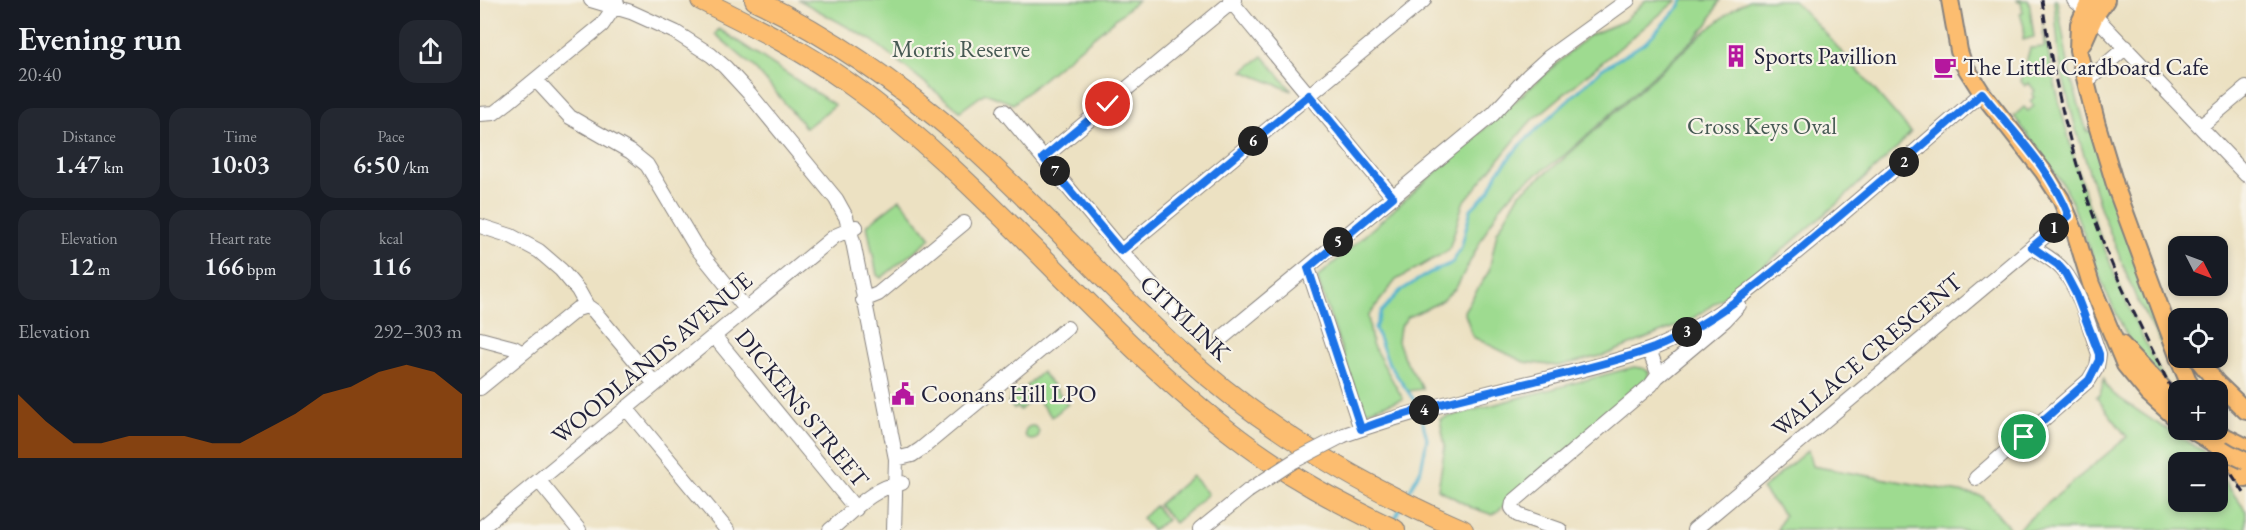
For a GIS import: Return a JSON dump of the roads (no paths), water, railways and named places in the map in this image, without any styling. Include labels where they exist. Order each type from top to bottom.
[{"type":"highway","points":[[701,0],[789,45],[847,82],[898,122],[954,171],[1110,326],[1190,399],[1269,460],[1324,495],[1395,530]]},
{"type":"highway","name":"CITYLINK","points":[[755,0],[824,38],[879,73],[966,142],[1178,350],[1258,416],[1335,466],[1415,509],[1463,530]]},
{"type":"main road","points":[[1950,0],[1961,57],[1968,72],[2043,171],[2069,216],[2095,293],[2116,339],[2148,393],[2168,411]]},
{"type":"main road","points":[[2106,0],[2086,6],[2083,41],[2084,76],[2116,188],[2168,332]]},
{"type":"main road","points":[[2161,314],[2168,323]]},
{"type":"main road","points":[[2130,361],[2168,394]]},
{"type":"main road","points":[[2205,368],[2246,411]]},
{"type":"main road","points":[[2228,438],[2246,447]]},
{"type":"main road","points":[[2207,440],[2246,461]]},
{"type":"main road","points":[[2219,440],[2246,478]]},
{"type":"street","points":[[591,0],[618,3],[631,12],[675,32],[711,55],[749,93],[842,208],[853,228],[899,459],[901,530]]},
{"type":"street","points":[[1121,251],[1424,0]]},
{"type":"street","points":[[1223,337],[1493,114],[1549,57],[1628,0]]},
{"type":"street","points":[[1043,158],[1232,1],[1393,197]]},
{"type":"street","points":[[480,114],[494,113],[536,80],[602,25],[618,3]]},
{"type":"street","points":[[2086,6],[2246,175]]},
{"type":"street","points":[[2084,76],[2126,47]]},
{"type":"street","points":[[536,80],[570,117],[632,152],[647,165],[696,247],[746,309]]},
{"type":"street","points":[[2201,126],[2246,88]]},
{"type":"street","points":[[1200,530],[1248,491],[1294,461],[1344,435],[1389,419],[1598,365],[1648,350],[1679,336],[1715,315],[1768,276],[1982,93]]},
{"type":"street","points":[[1004,111],[1121,251],[1179,315]]},
{"type":"street","name":"WALLACE CRESCENT","points":[[1694,530],[2069,216]]},
{"type":"street","points":[[867,298],[964,223]]},
{"type":"street","points":[[480,226],[511,236],[539,251],[561,270],[578,290],[587,306],[594,311],[656,384]]},
{"type":"street","name":"WOODLANDS AVENUE","points":[[480,529],[835,236],[853,228]]},
{"type":"street","points":[[1976,478],[2089,380],[2097,367],[2099,354],[2076,294],[2065,273],[2058,265],[2032,247]]},
{"type":"street","points":[[1308,268],[1361,429]]},
{"type":"street","points":[[1560,530],[1518,515],[1512,508],[1513,502],[1725,320],[1768,276]]},
{"type":"street","points":[[480,388],[577,309],[587,306]]},
{"type":"street","points":[[899,459],[912,455],[927,444],[1067,328]]},
{"type":"street","name":"DICKENS STREET","points":[[714,336],[856,508]]},
{"type":"street","points":[[480,339],[514,348],[522,353]]},
{"type":"street","points":[[1648,350],[1657,366],[1658,377]]},
{"type":"street","points":[[626,408],[727,530]]},
{"type":"street","points":[[539,481],[579,530]]},
{"type":"street","points":[[830,530],[880,489],[900,484]]},
{"type":"street","points":[[894,530],[900,484]]},
{"type":"waterway","points":[[1418,406],[1389,364],[1375,328],[1381,312],[1400,291],[1429,273],[1452,263],[1461,248],[1471,209],[1489,191],[1498,172],[1520,145],[1602,69],[1646,42],[1683,0]]},
{"type":"waterway","points":[[1406,497],[1421,469],[1427,439],[1421,415]]},
{"type":"waterway","points":[[1394,520],[1400,508]]},
{"type":"railway","points":[[2042,0],[2053,68],[2078,169],[2113,267],[2168,382]]},
{"type":"railway","points":[[2209,440],[2246,496]]},
{"type":"place","name":"Sports Pavillion","points":[[1736,56]]},
{"type":"place","name":"The Little Cardboard Cafe","points":[[1945,67]]},
{"type":"place","name":"Coonans Hill LPO","points":[[903,394]]},
{"type":"park label","name":"Morris Reserve","points":[[961,49]]},
{"type":"park label","name":"Cross Keys Oval","points":[[1762,126]]}]
